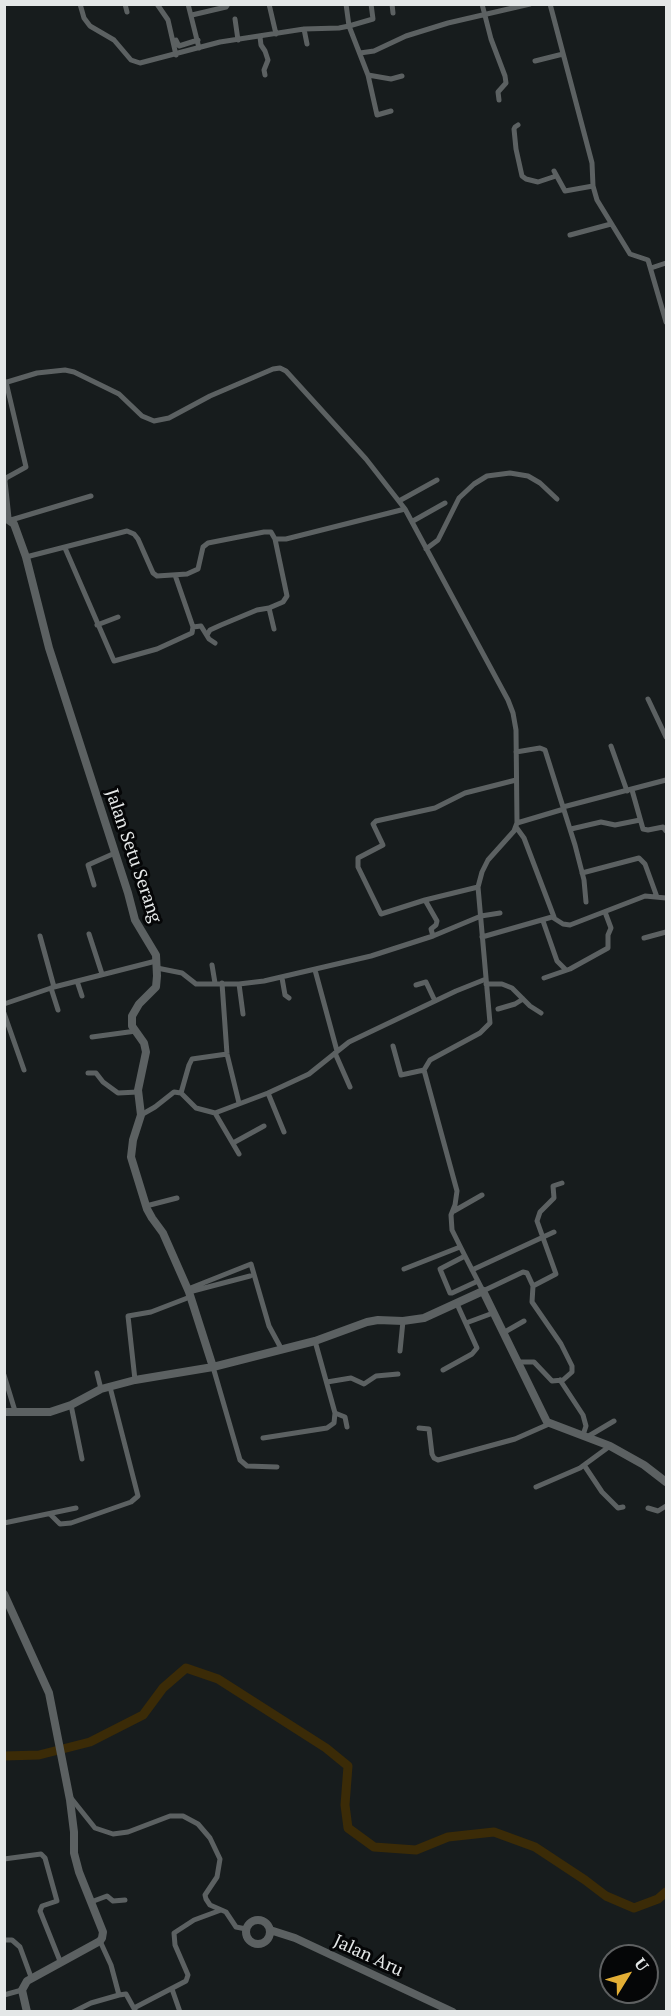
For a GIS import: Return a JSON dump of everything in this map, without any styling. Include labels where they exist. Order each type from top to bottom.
[{"type":"street","points":[[80,4],[88,23],[114,40],[135,63],[238,40],[304,29],[349,26],[373,19],[371,4]]},
{"type":"street","points":[[125,4],[127,12]]},
{"type":"street","points":[[157,4],[168,20],[176,55]]},
{"type":"street","points":[[188,4],[200,48]]},
{"type":"street","points":[[192,15],[207,8],[226,7],[228,4]]},
{"type":"street","points":[[269,4],[276,34]]},
{"type":"street","points":[[346,4],[349,26],[368,75],[377,115],[391,111]]},
{"type":"street","points":[[392,4],[393,13]]},
{"type":"street","points":[[482,4],[505,76],[505,84],[498,92],[499,100]]},
{"type":"street","points":[[360,53],[374,51],[430,28],[530,4]]},
{"type":"street","points":[[550,4],[592,163],[593,186],[597,200],[630,254],[647,259],[666,322]]},
{"type":"street","points":[[235,19],[238,40]]},
{"type":"street","points":[[304,29],[307,44]]},
{"type":"street","points":[[172,35],[179,46],[198,40]]},
{"type":"street","points":[[260,37],[268,60],[264,70],[265,75]]},
{"type":"street","points":[[535,61],[563,54]]},
{"type":"street","points":[[368,75],[391,79],[402,76]]},
{"type":"street","points":[[518,125],[515,127],[515,139],[522,176],[538,182],[555,174],[565,191],[593,186]]},
{"type":"street","points":[[570,235],[611,224]]},
{"type":"street","points":[[651,268],[666,262]]},
{"type":"street","points":[[91,496],[8,518],[6,478],[26,466],[5,382],[37,373],[65,370],[74,372],[119,394],[142,416],[154,421],[169,418],[210,396],[273,369],[280,368],[286,371],[350,441],[405,508],[508,700],[514,721],[517,824],[554,917],[562,924],[570,925],[640,898],[666,898]]},
{"type":"street","points":[[426,549],[438,540],[459,498],[487,476],[510,472],[528,476],[540,483],[557,499]]},
{"type":"street","points":[[399,501],[437,480]]},
{"type":"street","points":[[413,521],[445,503]]},
{"type":"street","points":[[275,539],[286,539],[405,508]]},
{"type":"street","name":"Jalan Setu Serang","points":[[8,518],[26,557],[49,648],[135,920],[154,951],[156,965]]},
{"type":"street","points":[[26,557],[127,531],[138,539],[153,573],[157,576],[176,575],[192,573],[198,569],[203,547],[208,543],[271,532],[275,539],[287,596],[285,600],[221,625],[210,630],[207,635]]},
{"type":"street","points":[[65,548],[114,661],[164,646],[190,634],[193,627],[176,575]]},
{"type":"street","points":[[269,608],[274,629]]},
{"type":"street","points":[[97,625],[118,617]]},
{"type":"street","points":[[193,627],[201,626],[215,643]]},
{"type":"street","points":[[648,699],[666,737]]},
{"type":"street","points":[[611,746],[644,829],[663,827],[666,831]]},
{"type":"street","points":[[516,752],[540,748],[545,750],[571,829],[582,873],[586,902]]},
{"type":"street","points":[[478,887],[425,900],[384,914],[379,913],[358,858],[383,845],[374,822],[435,808],[465,793],[516,780]]},
{"type":"street","points":[[666,780],[564,808],[517,824],[488,860],[478,887],[490,1011],[488,1027],[436,1056],[427,1063],[424,1070],[457,1191],[451,1221],[452,1230],[541,1413],[549,1424],[610,1446],[644,1465],[666,1482]]},
{"type":"street","points":[[571,829],[601,822],[615,825],[640,820]]},
{"type":"street","points":[[94,885],[88,865],[115,853]]},
{"type":"street","points":[[582,873],[639,858],[645,864],[657,897]]},
{"type":"street","points":[[425,900],[437,921],[431,929],[433,936]]},
{"type":"street","points":[[544,978],[566,970],[608,948],[608,935],[611,928],[605,912]]},
{"type":"street","points":[[4,1004],[102,974],[156,965],[182,973],[196,984],[239,984],[282,978],[370,956],[433,936],[481,916],[500,913]]},
{"type":"street","points":[[482,937],[554,917]]},
{"type":"street","points":[[543,921],[557,961],[566,970]]},
{"type":"street","points":[[644,938],[666,932]]},
{"type":"street","points":[[89,934],[102,974]]},
{"type":"street","points":[[40,936],[58,1010]]},
{"type":"street","points":[[156,965],[156,987],[139,1004],[132,1016],[132,1023],[144,1043],[146,1052],[138,1092],[141,1115],[133,1140],[131,1157],[146,1206],[164,1233],[189,1292],[240,1460],[247,1466],[277,1467]]},
{"type":"street","points":[[212,965],[215,983]]},
{"type":"street","points":[[315,970],[336,1052],[350,1086]]},
{"type":"street","points":[[282,978],[285,995],[289,998]]},
{"type":"street","points":[[77,981],[82,996]]},
{"type":"street","points":[[141,1115],[174,1092],[181,1093],[196,1108],[215,1113],[268,1093],[309,1074],[336,1052],[363,1035],[435,1001],[486,981],[506,985],[541,1013]]},
{"type":"street","points":[[416,985],[426,982],[435,1001]]},
{"type":"street","points":[[222,983],[228,1054],[239,1103]]},
{"type":"street","points":[[239,984],[243,1014]]},
{"type":"street","points":[[498,1009],[523,999]]},
{"type":"street","points":[[4,1013],[24,1070]]},
{"type":"street","points":[[92,1037],[136,1031]]},
{"type":"street","points":[[393,1046],[400,1074],[424,1070]]},
{"type":"street","points":[[181,1093],[192,1059],[228,1054]]},
{"type":"street","points":[[88,1072],[96,1073],[103,1082],[118,1093],[138,1092]]},
{"type":"street","points":[[268,1093],[284,1132]]},
{"type":"street","points":[[215,1113],[239,1154]]},
{"type":"street","points":[[233,1143],[264,1126]]},
{"type":"street","points":[[533,1286],[557,1272],[537,1221],[544,1206],[554,1198],[553,1186],[562,1183]]},
{"type":"street","points":[[453,1212],[482,1195]]},
{"type":"street","points":[[146,1206],[177,1198]]},
{"type":"street","points":[[472,1270],[554,1232]]},
{"type":"street","points":[[404,1269],[460,1247]]},
{"type":"street","points":[[465,1257],[440,1269],[450,1293],[478,1281]]},
{"type":"street","points":[[135,1380],[128,1316],[152,1312],[189,1292],[251,1264],[269,1326],[282,1350]]},
{"type":"street","points":[[4,1412],[15,1410],[50,1412],[71,1405],[101,1389],[135,1380],[213,1367],[282,1350],[367,1322],[378,1320],[403,1322],[424,1318],[524,1272],[533,1286],[532,1302],[561,1344],[572,1366],[571,1375],[560,1380],[550,1380],[534,1362],[528,1360],[518,1362]]},
{"type":"street","points":[[189,1292],[250,1276]]},
{"type":"street","points":[[443,1370],[476,1351],[477,1348],[457,1304]]},
{"type":"street","points":[[466,1323],[494,1313]]},
{"type":"street","points":[[503,1333],[524,1321]]},
{"type":"street","points":[[400,1351],[403,1322]]},
{"type":"street","points":[[264,1438],[327,1428],[334,1423],[335,1413],[315,1341]]},
{"type":"street","points":[[97,1373],[101,1389]]},
{"type":"street","points":[[4,1374],[15,1410]]},
{"type":"street","points":[[327,1382],[351,1378],[364,1384],[376,1376],[398,1374]]},
{"type":"street","points":[[560,1380],[583,1415],[586,1425],[585,1436]]},
{"type":"street","points":[[50,1514],[60,1524],[71,1523],[131,1502],[138,1496],[110,1387]]},
{"type":"street","points":[[71,1405],[82,1459]]},
{"type":"street","points":[[335,1413],[345,1417],[347,1427]]},
{"type":"street","points":[[585,1436],[614,1421]]},
{"type":"street","points":[[419,1428],[429,1429],[432,1454],[438,1460],[515,1439],[549,1424]]},
{"type":"street","points":[[536,1487],[584,1465],[610,1446]]},
{"type":"street","points":[[584,1465],[602,1492],[618,1508],[623,1507]]},
{"type":"street","points":[[648,1508],[657,1511],[666,1506]]},
{"type":"street","points":[[4,1523],[76,1508]]},
{"type":"street","points":[[4,1594],[43,1676],[56,1722],[66,1774],[74,1832],[74,1853],[79,1872],[103,1928],[103,1935],[99,1941],[32,1977],[24,1985],[22,1990],[27,2012]]},
{"type":"street","points":[[70,1797],[94,1828],[113,1834],[128,1832],[170,1815],[183,1816],[198,1824],[210,1838],[220,1859],[217,1877],[206,1899],[210,1905],[226,1912],[236,1927],[246,1929]]},
{"type":"street","points":[[4,1859],[41,1854],[45,1857],[57,1901],[42,1906],[40,1911],[60,1961]]},
{"type":"street","points":[[91,1902],[107,1896],[113,1901],[125,1900]]},
{"type":"street","points":[[73,2012],[91,2003],[126,1994],[135,2010],[186,1981],[188,1975],[175,1945],[174,1933],[194,1920],[221,1910]]},
{"type":"street","points":[[256,1920],[266,1923],[270,1930],[268,1938],[257,1944],[247,1937],[246,1929],[249,1923],[256,1920]]},
{"type":"street","name":"Jalan Aru","points":[[270,1930],[295,1938],[453,2012]]},
{"type":"street","points":[[4,1940],[12,1940],[20,1947],[32,1977]]},
{"type":"street","points":[[99,1941],[111,1965],[119,1995]]},
{"type":"street","points":[[172,1989],[180,2012]]},
{"type":"street","points":[[4,1995],[22,1990]]},
{"type":"waterway","points":[[4,1756],[39,1755],[90,1742],[143,1715],[163,1688],[186,1668],[218,1679],[326,1748],[348,1766],[345,1805],[348,1828],[374,1847],[416,1850],[448,1837],[494,1832],[535,1847],[606,1896],[634,1908],[658,1899],[666,1892]]}]
